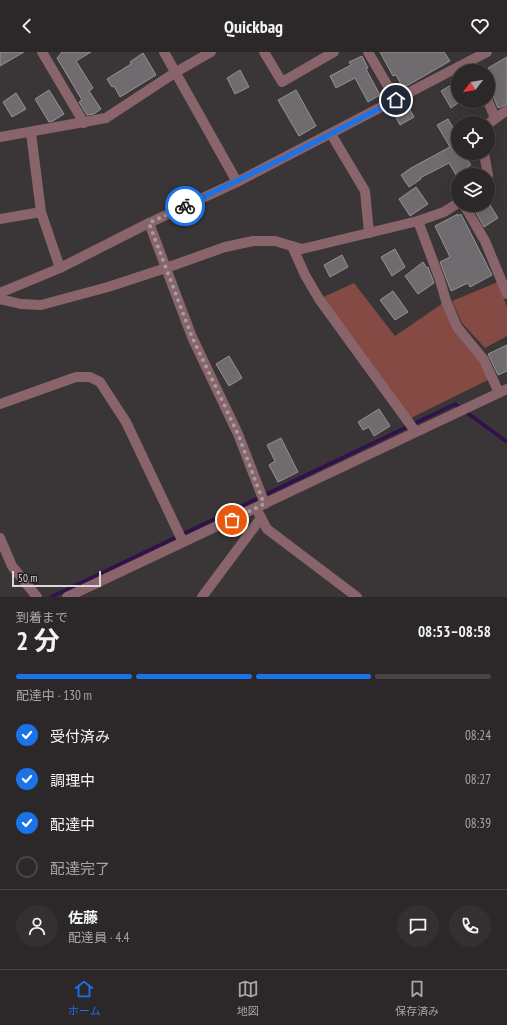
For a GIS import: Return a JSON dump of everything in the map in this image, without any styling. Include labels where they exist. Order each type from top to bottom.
[{"type":"street","points":[[42,52],[84,123]]},
{"type":"street","points":[[164,52],[237,182]]},
{"type":"street","points":[[0,138],[106,118],[176,72],[211,52]]},
{"type":"street","points":[[264,52],[282,82],[334,52]]},
{"type":"street","points":[[368,52],[396,100]]},
{"type":"street","points":[[0,293],[60,268],[149,223],[237,182],[487,52]]},
{"type":"street","points":[[495,119],[507,110]]},
{"type":"street","points":[[31,133],[41,212],[60,268]]},
{"type":"street","points":[[331,134],[365,191],[370,233]]},
{"type":"street","points":[[0,299],[21,304],[41,305],[108,287],[225,247],[253,241],[275,241],[302,249],[418,221],[444,212],[451,208]]},
{"type":"street","points":[[0,219],[41,212]]},
{"type":"street","points":[[468,212],[485,241],[507,294]]},
{"type":"street","points":[[67,597],[503,391],[484,360],[457,327],[446,301],[440,280],[418,221]]},
{"type":"street","points":[[149,223],[192,337],[238,434],[260,506],[261,518],[267,529],[357,597]]},
{"type":"street","points":[[292,246],[318,299],[416,431]]},
{"type":"street","points":[[0,404],[76,377],[90,377],[100,382],[126,422],[183,542]]},
{"type":"street","points":[[202,597],[261,518]]},
{"type":"street","points":[[0,538],[12,566],[37,597]]},
{"type":"shaded area","points":[[498,282],[507,307],[507,336],[485,348],[462,323],[452,301]]},
{"type":"shaded area","points":[[354,283],[395,336],[446,301],[492,378],[407,420],[319,299]]},
{"type":"building","points":[[0,52],[24,52],[0,66]]},
{"type":"building","points":[[62,52],[91,52],[76,61],[93,88],[89,91],[101,109],[94,114],[87,115],[79,102],[82,100],[57,58]]},
{"type":"building","points":[[380,52],[444,52],[450,61],[403,88],[396,75],[393,76]]},
{"type":"building","points":[[143,53],[156,75],[120,97],[114,86],[112,87],[107,79],[131,64],[130,62]]},
{"type":"building","points":[[362,56],[368,68],[366,69],[380,95],[368,102],[355,78],[336,88],[330,76],[351,65],[349,62]]},
{"type":"building","points":[[507,57],[507,104],[498,108],[495,100],[495,64]]},
{"type":"building","points":[[240,70],[249,87],[235,94],[227,78]]},
{"type":"building","points":[[451,85],[451,108],[441,91]]},
{"type":"building","points":[[49,90],[64,114],[49,122],[35,99]]},
{"type":"building","points":[[296,90],[316,126],[299,136],[278,100]]},
{"type":"building","points":[[16,93],[26,109],[12,117],[3,102]]},
{"type":"building","points":[[407,104],[414,117],[400,125],[393,112]]},
{"type":"building","points":[[448,119],[451,124],[451,160],[468,160],[471,165],[468,168],[452,168],[449,163],[420,178],[421,179],[409,187],[401,175],[450,147],[437,125]]},
{"type":"building","points":[[416,187],[428,204],[410,216],[399,199]]},
{"type":"building","points":[[476,212],[494,212],[498,218],[484,227]]},
{"type":"building","points":[[458,214],[458,216],[461,214],[492,275],[470,287],[468,283],[451,291],[440,262],[450,257],[435,226]]},
{"type":"building","points":[[395,249],[405,267],[392,276],[381,257]]},
{"type":"building","points":[[342,255],[348,267],[330,277],[324,265]]},
{"type":"building","points":[[423,262],[427,268],[428,267],[434,283],[418,294],[405,276]]},
{"type":"building","points":[[393,291],[408,312],[395,320],[380,300]]},
{"type":"building","points":[[507,345],[507,371],[498,375],[488,354]]},
{"type":"building","points":[[229,356],[242,378],[229,386],[216,364]]},
{"type":"building","points":[[379,409],[390,426],[374,436],[369,427],[363,430],[358,422]]},
{"type":"building","points":[[281,438],[298,472],[278,482],[269,465],[275,461],[267,445]]},
{"type":"waterway","points":[[51,597],[455,404],[507,442]]},
{"type":"way so far","points":[[185,206],[149,223],[192,337],[238,434],[264,504],[232,520]]},
{"type":"route","points":[[185,206],[237,182],[396,100]]}]
